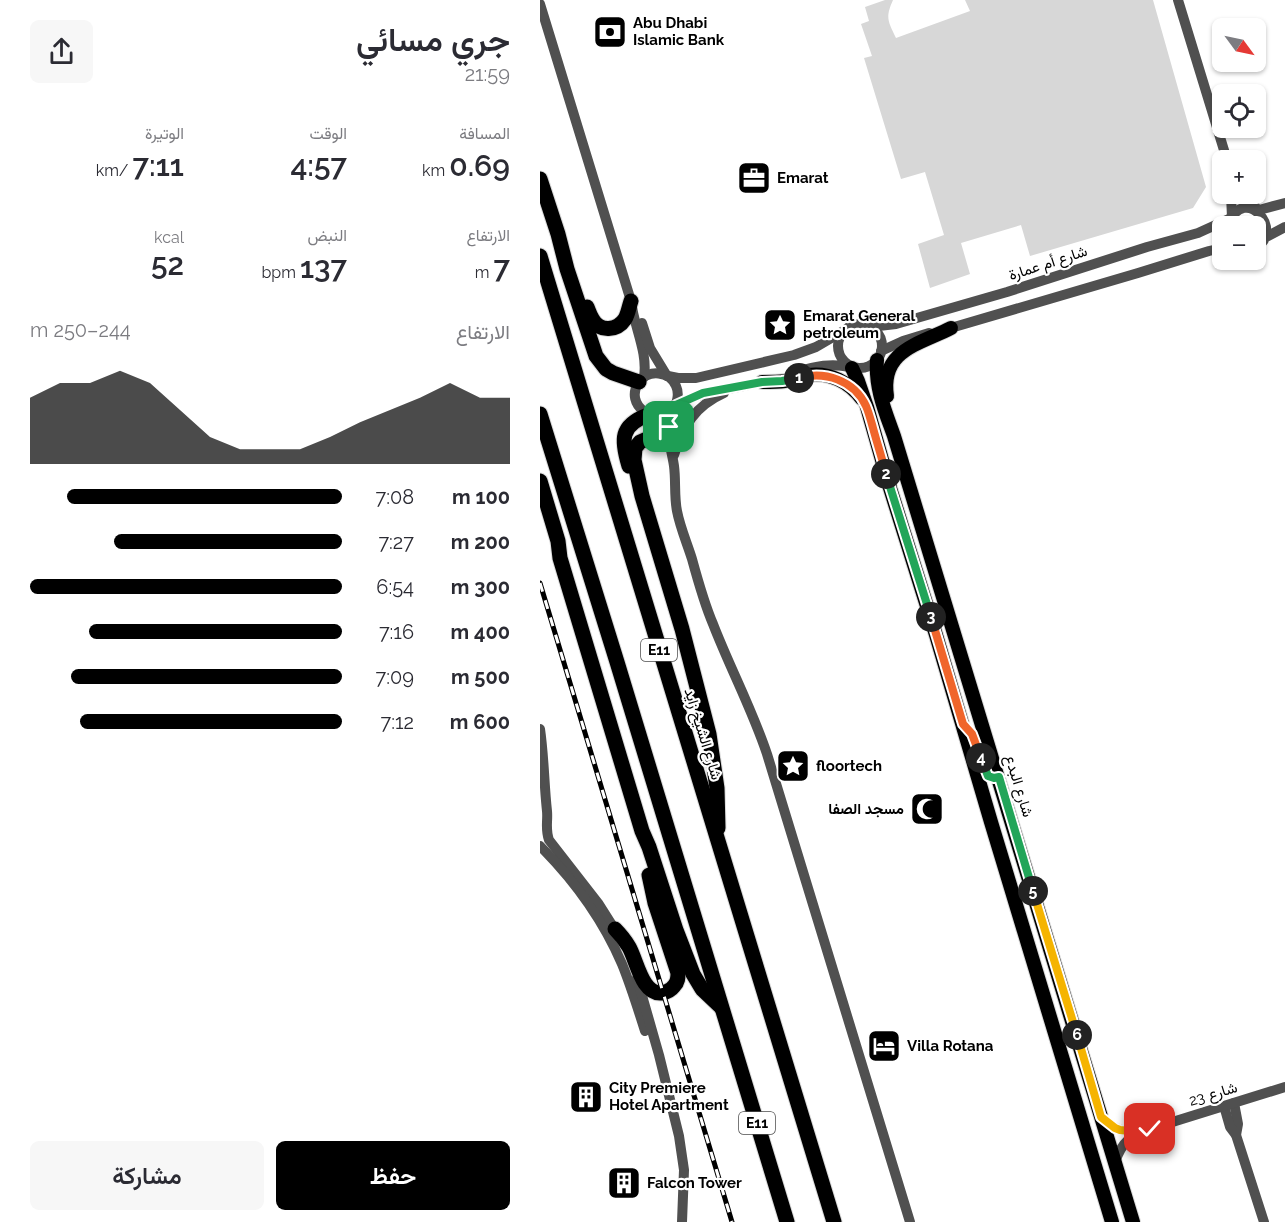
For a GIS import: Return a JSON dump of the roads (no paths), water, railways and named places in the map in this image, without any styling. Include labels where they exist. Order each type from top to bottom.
[{"type":"highway","points":[[540,179],[596,356],[606,369],[613,373],[641,380]]},
{"type":"highway","name":"شارع الشيخ زايد","points":[[540,256],[834,1222]]},
{"type":"highway","points":[[567,270],[579,283],[591,318],[601,327],[607,329],[620,325],[627,315],[631,301]]},
{"type":"highway","name":"E11","points":[[540,414],[787,1222]]},
{"type":"highway","points":[[642,496],[633,477],[624,442],[628,428],[633,422],[649,415]]},
{"type":"highway","points":[[662,443],[649,438],[640,442],[635,448],[634,460],[709,734],[717,788],[717,843]]},
{"type":"highway","points":[[540,481],[558,541],[560,558],[642,831],[676,930],[693,974],[702,989],[721,1007]]},
{"type":"highway","points":[[615,929],[630,948],[644,982],[650,990],[660,993],[674,988],[678,973],[655,903],[642,831]]},
{"type":"main road","points":[[894,436],[886,384],[891,365],[903,351],[951,328]]},
{"type":"main road","name":"شارع البدع","points":[[879,356],[878,388],[999,777],[1133,1222]]},
{"type":"main road","points":[[851,367],[867,407],[1112,1222]]},
{"type":"main road","points":[[762,382],[782,381],[808,375],[826,375],[851,387],[867,407]]},
{"type":"main road","points":[[540,505],[560,558]]},
{"type":"main road","points":[[963,724],[974,737],[986,773],[991,778],[999,777]]},
{"type":"street","points":[[1178,0],[1224,150]]},
{"type":"street","points":[[540,4],[631,301],[645,362],[641,380],[636,388],[636,401],[639,407],[649,415],[662,443],[675,482]]},
{"type":"street","points":[[1258,210],[1285,203]]},
{"type":"street","points":[[1253,204],[1269,221],[1266,239]]},
{"type":"street","name":"شارع أم عمارة","points":[[1234,216],[1236,212],[1243,209],[1258,210]]},
{"type":"street","points":[[1268,236],[1285,227]]},
{"type":"street","name":"شارع أم عمارة","points":[[870,327],[896,324],[1212,228]]},
{"type":"street","points":[[649,415],[663,415],[672,410],[675,405],[703,393],[762,382],[823,365],[832,364],[861,369],[909,338],[951,328],[1212,250]]},
{"type":"street","points":[[631,301],[655,357],[673,381],[678,392],[669,427],[669,438],[679,520],[708,611],[767,754],[910,1222]]},
{"type":"street","points":[[641,380],[655,373],[678,378],[696,378],[794,356],[816,347],[849,327],[860,324],[870,327],[878,334],[881,340],[879,356]]},
{"type":"street","points":[[845,330],[837,347],[841,358],[851,367]]},
{"type":"street","points":[[673,458],[684,428],[697,411],[711,399],[735,388]]},
{"type":"street","points":[[540,729],[543,804],[547,814],[543,827],[551,844],[598,903],[615,929],[636,976],[660,1061],[682,1153],[684,1187],[682,1222]]},
{"type":"street","points":[[540,846],[582,894],[612,942],[628,979],[653,1057],[667,1092]]},
{"type":"street","name":"شارع 23","points":[[1115,1162],[1124,1143],[1150,1129],[1285,1088]]},
{"type":"street","points":[[1229,1105],[1238,1124],[1236,1135],[1264,1222]]},
{"type":"street","name":"شارع 23","points":[[1101,1117],[1120,1130],[1150,1129]]},
{"type":"railway","points":[[540,583],[732,1222]]},
{"type":"place","name":"Abu Dhabi Islamic Bank","points":[[610,32]]},
{"type":"place","name":"Emarat","points":[[754,178]]},
{"type":"place","name":"Emarat General petroleum","points":[[780,325]]},
{"type":"place","name":"floortech","points":[[793,766]]},
{"type":"place","name":"مسجد الصفا","points":[[927,809]]},
{"type":"place","name":"Villa Rotana","points":[[884,1046]]},
{"type":"place","name":"City Premiere Hotel Apartment","points":[[586,1097]]},
{"type":"place","name":"Falcon Tower","points":[[624,1183]]}]
